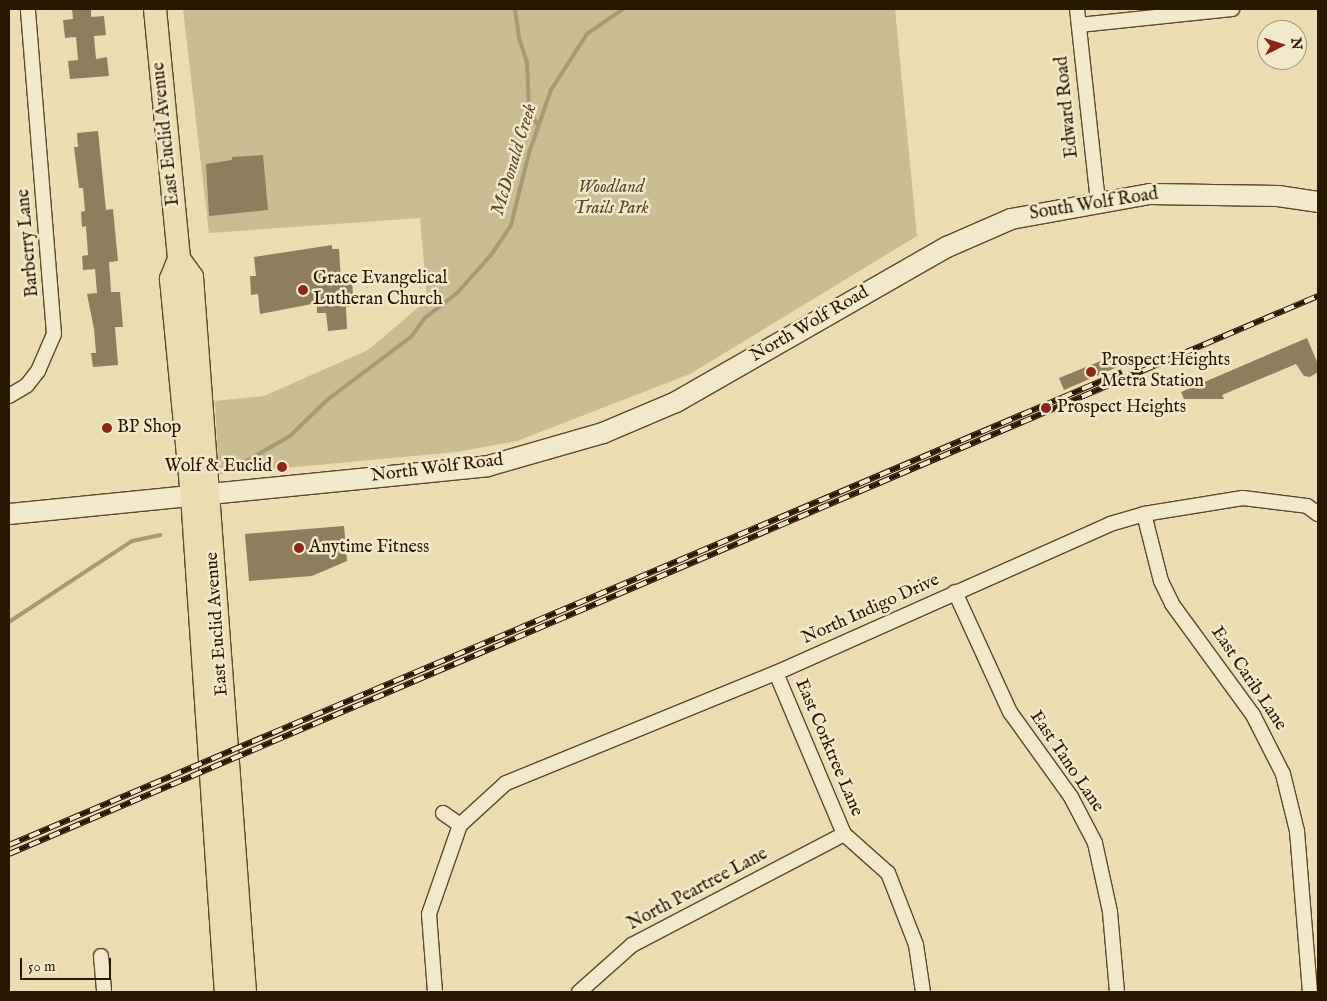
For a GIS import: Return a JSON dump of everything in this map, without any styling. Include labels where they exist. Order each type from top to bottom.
[{"type":"main road","name":"East Euclid Avenue","points":[[155,9],[179,259],[171,279],[201,495],[245,992]]},
{"type":"main road","name":"South Wolf Road","points":[[884,282],[947,246],[1011,219],[1098,202],[1150,194],[1194,192],[1278,196],[1318,202]]},
{"type":"main road","name":"North Wolf Road","points":[[9,514],[488,466],[543,452],[603,433],[676,402],[884,282]]},
{"type":"main road","name":"East Euclid Avenue","points":[[201,495],[226,992]]},
{"type":"street","name":"Barberry Lane","points":[[9,396],[26,385],[38,371],[54,334],[28,9]]},
{"type":"street","name":"Edward Road","points":[[1077,9],[1098,202]]},
{"type":"street","points":[[1078,25],[1232,9]]},
{"type":"street","name":"North Indigo Drive","points":[[460,826],[506,783],[540,767],[776,673],[1110,524],[1144,514],[1243,498],[1307,506],[1318,514]]},
{"type":"street","name":"East Carib Lane","points":[[1144,514],[1161,580],[1172,604],[1254,715],[1283,774],[1297,830],[1310,992]]},
{"type":"street","name":"East Tano Lane","points":[[955,592],[1010,712],[1071,797],[1095,843],[1110,912],[1117,992]]},
{"type":"street","name":"East Corktree Lane","points":[[776,673],[844,834],[888,873],[916,945],[923,992]]},
{"type":"street","points":[[435,992],[429,914],[460,826],[443,813]]},
{"type":"street","name":"North Peartree Lane","points":[[579,992],[632,945],[844,834]]},
{"type":"street","points":[[101,956],[104,992]]},
{"type":"green space","name":"Woodland Trails Park","points":[[183,9],[895,9],[917,236],[690,374],[517,441],[457,452],[219,474],[215,401],[264,396],[368,350],[427,300],[420,218],[209,233]]},
{"type":"building","points":[[72,9],[91,9],[91,17],[104,16],[106,35],[94,36],[96,59],[107,57],[109,76],[70,79],[68,61],[78,60],[76,37],[65,38],[63,20],[73,19]]},
{"type":"building","points":[[98,131],[106,210],[113,209],[118,261],[109,262],[111,292],[120,292],[123,327],[115,327],[118,365],[93,367],[91,353],[96,353],[94,329],[87,294],[97,293],[95,269],[83,270],[82,256],[88,255],[86,226],[82,227],[81,212],[85,211],[83,188],[79,188],[74,147],[78,147],[77,133]]},
{"type":"building","points":[[263,155],[268,210],[209,216],[206,164],[232,160],[232,157]]},
{"type":"building","name":"Grace Evangelical Lutheran Church","points":[[332,245],[332,249],[339,249],[341,281],[352,281],[354,306],[346,307],[347,329],[328,331],[326,313],[317,313],[317,303],[260,314],[258,294],[251,295],[250,276],[256,276],[254,257]]},
{"type":"building","points":[[1307,338],[1318,364],[1318,372],[1310,377],[1304,376],[1296,364],[1222,395],[1224,399],[1184,399],[1181,392]]},
{"type":"building","name":"Prospect Heights Metra Station","points":[[1118,354],[1122,365],[1064,390],[1059,378]]},
{"type":"building","points":[[344,526],[347,561],[312,576],[249,581],[245,534]]},
{"type":"waterway","points":[[515,9],[519,38],[527,62],[529,109],[538,126]]},
{"type":"waterway","name":"McDonald Creek","points":[[241,464],[290,436],[327,400],[411,337],[425,318],[457,293],[491,255],[511,225],[529,153],[551,90],[587,34],[623,9]]},
{"type":"waterway","name":"McDonald Creek","points":[[9,622],[132,541],[160,535]]},
{"type":"railway","points":[[9,854],[1318,296]]},
{"type":"railway","points":[[9,845],[1122,372]]},
{"type":"place","name":"Grace Evangelical Lutheran Church","points":[[303,290]]},
{"type":"place","name":"Prospect Heights Metra Station","points":[[1091,372]]},
{"type":"place","name":"Prospect Heights","points":[[1046,408]]},
{"type":"place","name":"BP Shop","points":[[107,428]]},
{"type":"place","name":"Wolf & Euclid","points":[[282,467]]},
{"type":"place","name":"Anytime Fitness","points":[[299,548]]}]
